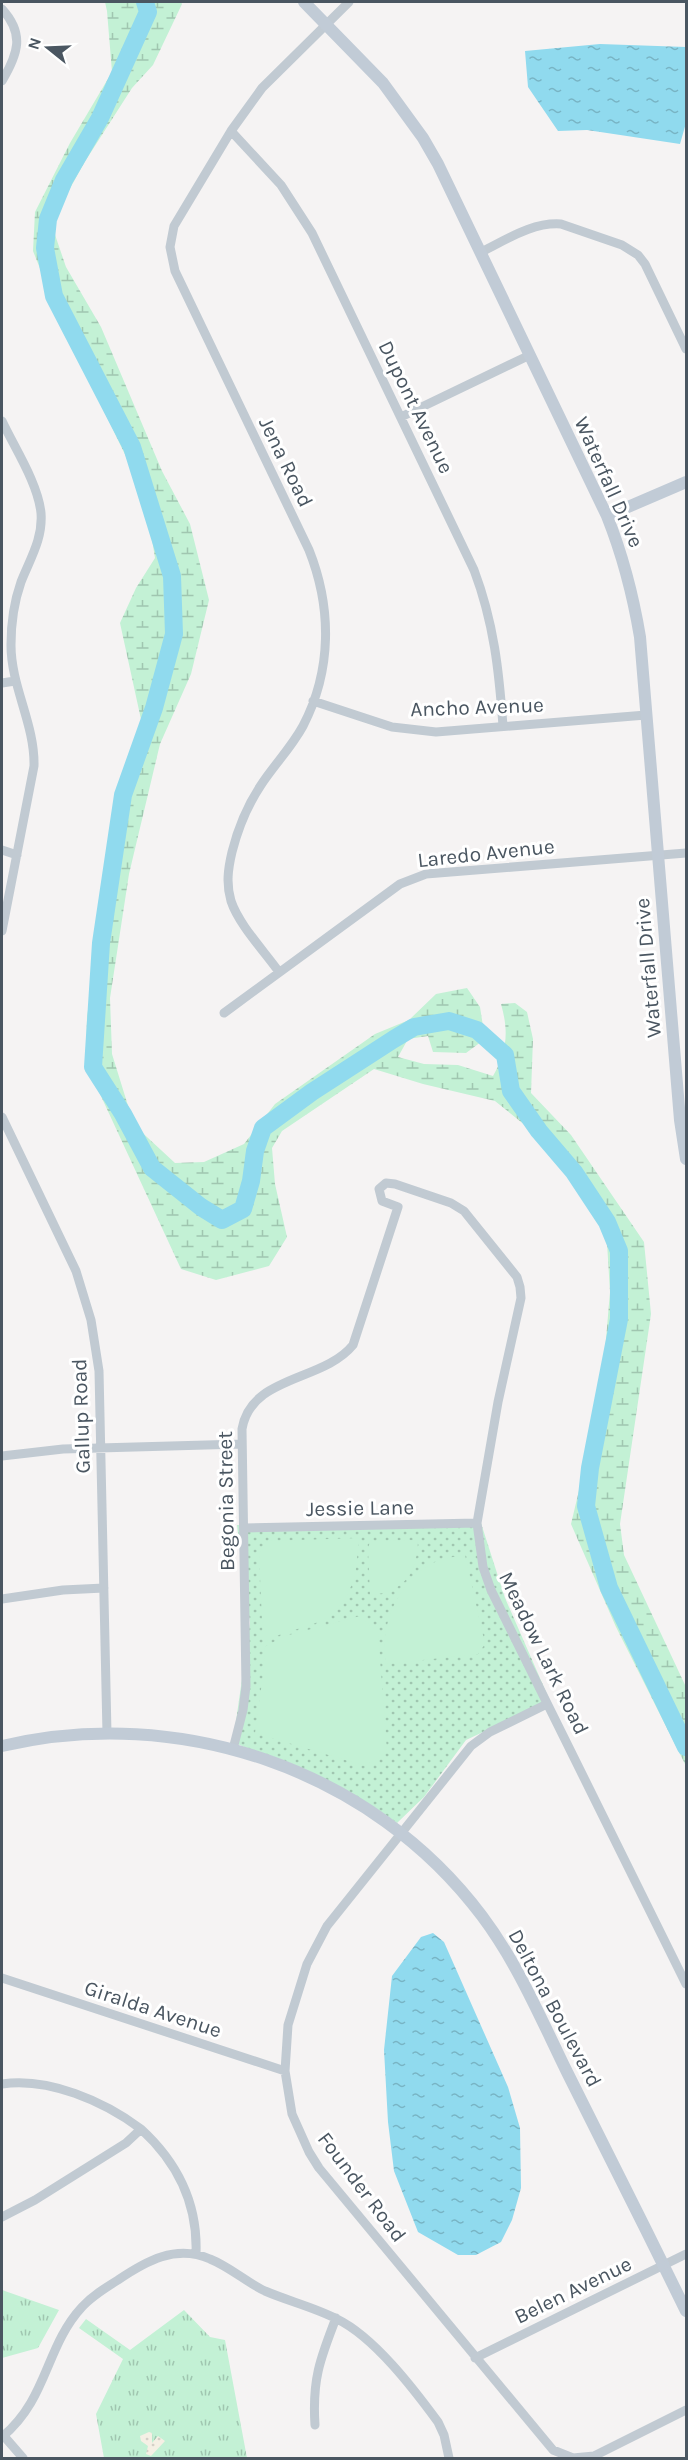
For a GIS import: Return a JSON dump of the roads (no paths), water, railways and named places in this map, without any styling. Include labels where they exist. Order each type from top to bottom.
[{"type":"street","name":"Waterfall Drive","points":[[304,2],[383,83],[416,128],[438,164],[607,516],[626,570],[640,637],[680,1120],[687,1159]]},
{"type":"street","name":"Jena Road","points":[[279,972],[238,915],[228,889],[228,867],[237,835],[252,800],[292,743],[314,701],[324,657],[326,635],[323,592],[317,571],[172,261],[170,247],[174,226],[231,131],[262,88],[349,2]]},
{"type":"street","points":[[2,9],[11,21],[17,41],[13,63],[2,81]]},
{"type":"street","name":"Dupont Avenue","points":[[231,131],[281,185],[312,233],[474,570],[484,596],[497,652],[504,726]]},
{"type":"street","points":[[481,252],[531,228],[550,223],[561,224],[622,245],[638,255],[645,264],[682,329],[687,349]]},
{"type":"street","points":[[401,417],[530,355]]},
{"type":"street","points":[[2,421],[6,440],[38,499],[41,523],[36,549],[21,584],[14,613],[11,646],[15,681],[34,752],[34,766],[2,930]]},
{"type":"street","points":[[607,516],[687,482]]},
{"type":"street","points":[[2,683],[15,681]]},
{"type":"street","name":"Ancho Avenue","points":[[314,701],[371,722],[414,731],[436,732],[646,715]]},
{"type":"street","points":[[2,850],[17,855]]},
{"type":"street","name":"Laredo Avenue","points":[[224,1013],[400,884],[413,878],[426,874],[687,853]]},
{"type":"street","name":"Gallup Road","points":[[2,1118],[66,1250],[84,1294],[94,1336],[99,1371],[107,1733]]},
{"type":"street","name":"Meadow Lark Road","points":[[379,1189],[386,1183],[395,1184],[451,1203],[465,1211],[517,1277],[521,1298],[498,1402],[477,1523],[483,1567],[491,1590],[687,1984]]},
{"type":"street","name":"Begonia Street","points":[[233,1749],[246,1686],[243,1421],[259,1396],[338,1360],[353,1345],[398,1207],[382,1201],[379,1189]]},
{"type":"street","points":[[2,1456],[100,1447],[242,1444]]},
{"type":"street","name":"Jessie Lane","points":[[244,1528],[477,1523]]},
{"type":"street","points":[[2,1599],[63,1590],[104,1588]]},
{"type":"street","name":"Founder Road","points":[[547,1704],[490,1732],[471,1746],[327,1926],[307,1964],[288,2025],[285,2071],[292,2114],[319,2168],[547,2445],[562,2455],[573,2458],[594,2456],[687,2410]]},
{"type":"street","name":"Deltona Boulevard","points":[[2,1746],[57,1737],[107,1733],[171,1737],[233,1749],[287,1767],[317,1780],[349,1797],[401,1833],[462,1891],[501,1944],[518,1972],[687,2311]]},
{"type":"street","name":"Giralda Avenue","points":[[5,1980],[285,2071]]},
{"type":"street","points":[[2,2084],[27,2082],[42,2084],[89,2099],[123,2116],[141,2129],[174,2168],[191,2203],[196,2235],[196,2254]]},
{"type":"street","points":[[2,2217],[35,2200],[126,2143],[141,2129]]},
{"type":"street","points":[[23,2458],[2,2436],[28,2409],[49,2368],[60,2338],[82,2307],[98,2293],[143,2263],[169,2254],[196,2254],[220,2263],[265,2291],[336,2318],[361,2334],[430,2411],[444,2435],[449,2458]]},
{"type":"street","name":"Belen Avenue","points":[[475,2358],[687,2254]]},
{"type":"street","points":[[315,2425],[315,2379],[319,2361],[336,2318]]},
{"type":"water","points":[[600,44],[686,47],[686,123],[680,144],[587,130],[558,131],[528,87],[525,51]]},
{"type":"water","points":[[433,1933],[444,1942],[508,2087],[520,2128],[521,2188],[512,2220],[501,2242],[476,2255],[458,2255],[418,2232],[394,2171],[388,2122],[384,2050],[392,1976],[421,1937]]},
{"type":"waterway","points":[[145,2],[148,12],[100,118],[64,180],[48,219],[45,248],[54,296],[132,447],[172,576],[174,634],[154,708],[123,795],[101,943],[93,1067],[123,1114],[152,1168],[201,1207],[222,1220],[243,1209],[251,1181],[255,1151],[263,1128],[312,1092],[414,1027],[449,1021],[477,1030],[505,1055],[511,1091],[539,1131],[574,1172],[607,1222],[619,1251],[619,1319],[590,1468],[586,1506],[609,1588],[686,1747]]}]
